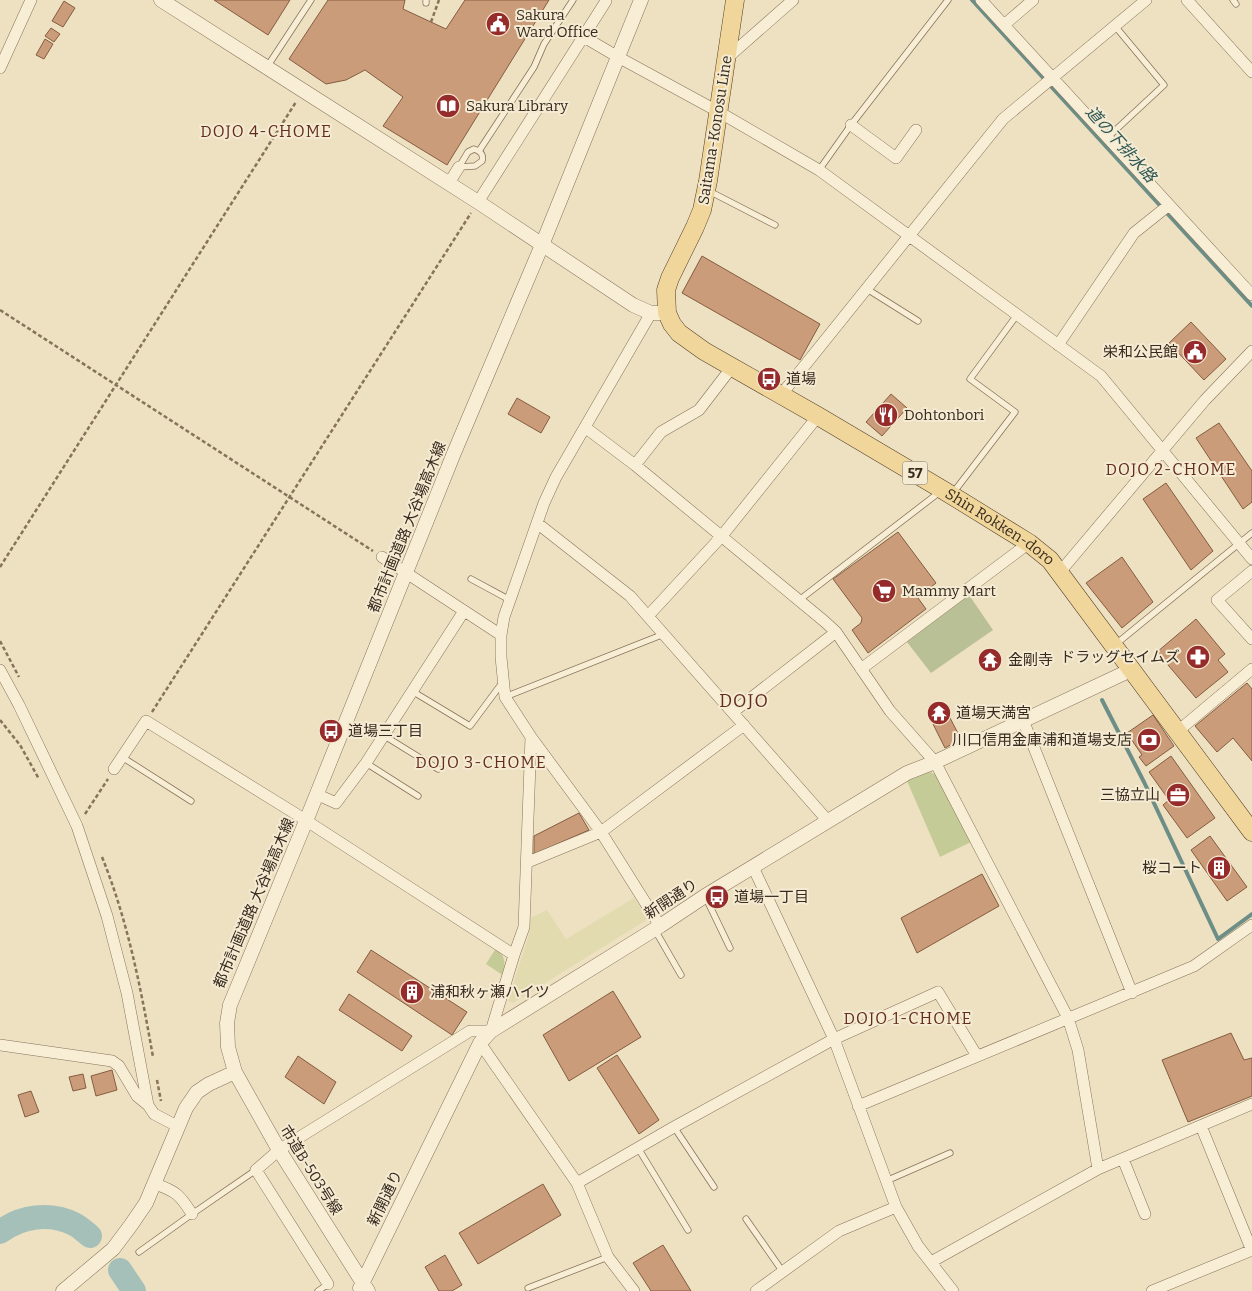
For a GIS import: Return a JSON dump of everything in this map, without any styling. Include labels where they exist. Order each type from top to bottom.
[{"type":"main road","name":"Saitama-Konosu Line","points":[[659,313],[670,278],[702,210],[736,0]]},
{"type":"main road","name":"Shin Rokken-doro","points":[[659,313],[679,333],[704,351],[947,493],[1029,543],[1050,560],[1252,832]]},
{"type":"street","points":[[0,68],[31,0]]},
{"type":"street","points":[[161,0],[449,183],[633,305],[659,313],[556,477],[504,617],[502,635],[502,683],[505,697],[531,737],[601,832],[658,928]]},
{"type":"street","name":"都市計画道路 大谷場高木線","points":[[235,1072],[228,1047],[226,1023],[230,1005],[641,0]]},
{"type":"street","points":[[726,59],[793,0]]},
{"type":"street","points":[[981,0],[1252,295]]},
{"type":"street","points":[[1004,25],[1033,0]]},
{"type":"street","points":[[781,395],[1003,119],[1146,0]]},
{"type":"street","points":[[1187,0],[1252,72]]},
{"type":"street","points":[[478,202],[606,1]]},
{"type":"street","points":[[584,37],[819,170],[1101,376],[1252,559]]},
{"type":"street","points":[[851,125],[896,158],[916,130]]},
{"type":"street","points":[[449,183],[459,167]]},
{"type":"street","points":[[1058,345],[1134,233],[1169,205]]},
{"type":"street","points":[[1060,572],[1205,400],[1252,351]]},
{"type":"street","points":[[635,465],[661,432],[699,410],[732,368]]},
{"type":"street","points":[[648,616],[721,537],[818,416]]},
{"type":"street","points":[[586,428],[635,465],[836,632],[890,711],[935,762],[1068,1018],[1078,1050],[1098,1169]]},
{"type":"street","points":[[538,523],[630,596],[828,822]]},
{"type":"street","points":[[861,670],[1029,543]]},
{"type":"street","points":[[382,557],[502,635]]},
{"type":"street","points":[[1252,570],[1217,600],[1252,638]]},
{"type":"street","points":[[316,794],[336,803],[366,763],[464,611]]},
{"type":"street","points":[[733,712],[836,632]]},
{"type":"street","name":"新開通り","points":[[363,1288],[480,1043],[491,1031],[658,928],[705,896],[907,773],[935,762],[1132,669]]},
{"type":"street","points":[[1178,731],[1252,669]]},
{"type":"street","points":[[0,670],[19,705],[77,826],[107,916],[127,993],[148,1105]]},
{"type":"street","points":[[1023,720],[1132,993]]},
{"type":"street","points":[[114,769],[146,721],[514,955]]},
{"type":"street","points":[[528,862],[601,832],[744,725]]},
{"type":"street","points":[[328,1284],[256,1170],[279,1150],[470,1030],[491,1031],[524,927],[528,862],[531,737]]},
{"type":"street","points":[[753,867],[834,1039],[896,1207],[918,1246],[953,1291]]},
{"type":"street","points":[[858,1106],[1194,966],[1252,924]]},
{"type":"street","points":[[577,1183],[834,1039],[938,992],[977,1056]]},
{"type":"street","points":[[480,1043],[577,1183],[608,1257],[634,1291]]},
{"type":"street","points":[[0,1045],[112,1062],[119,1066],[137,1096],[148,1105],[154,1114],[179,1127]]},
{"type":"street","points":[[63,1291],[113,1249],[146,1203],[186,1108],[197,1092],[235,1072]]},
{"type":"street","name":"市道B-503号線","points":[[235,1072],[279,1150],[363,1288]]},
{"type":"street","points":[[931,1262],[1098,1169],[1252,1104]]},
{"type":"street","points":[[1159,1290],[1252,1250],[1201,1126]]},
{"type":"street","points":[[1123,1159],[1145,1214]]},
{"type":"street","points":[[155,1184],[180,1196],[192,1214]]},
{"type":"street","points":[[762,1289],[839,1231],[896,1207]]},
{"type":"lane","points":[[267,66],[311,0]]},
{"type":"lane","points":[[479,151],[534,67],[544,44],[573,0]]},
{"type":"lane","points":[[819,170],[851,125],[948,0]]},
{"type":"lane","points":[[1107,138],[1164,85],[1115,26]]},
{"type":"lane","points":[[474,149],[479,151],[483,157],[479,164],[472,167],[459,167],[468,152],[474,149]]},
{"type":"lane","points":[[706,190],[774,224]]},
{"type":"lane","points":[[867,289],[918,321]]},
{"type":"lane","points":[[798,601],[947,493],[1015,412],[970,379],[1017,315]]},
{"type":"lane","points":[[1114,646],[1252,534]]},
{"type":"lane","points":[[472,579],[510,600]]},
{"type":"lane","points":[[505,697],[664,634]]},
{"type":"lane","points":[[412,691],[470,726],[502,683]]},
{"type":"lane","points":[[383,735],[438,769]]},
{"type":"lane","points":[[122,757],[191,801]]},
{"type":"lane","points":[[366,763],[418,796]]},
{"type":"lane","points":[[705,896],[730,948]]},
{"type":"lane","points":[[658,928],[681,975]]},
{"type":"lane","points":[[674,1127],[714,1187]]},
{"type":"lane","points":[[638,1148],[688,1230]]},
{"type":"lane","points":[[886,1181],[950,1153]]},
{"type":"lane","points":[[140,1252],[256,1170]]},
{"type":"lane","points":[[746,1219],[783,1272]]},
{"type":"lane","points":[[528,1288],[608,1257]]},
{"type":"lane","points":[[318,1291],[328,1284]]},
{"type":"path","points":[[431,22],[439,0]]},
{"type":"path","points":[[0,567],[304,90]]},
{"type":"path","points":[[146,721],[478,202]]},
{"type":"path","points":[[0,310],[382,557]]},
{"type":"path","points":[[77,826],[114,769]]},
{"type":"shaded area","points":[[634,898],[648,919],[513,1003],[508,1001],[529,934],[531,918],[547,910],[566,939]]},
{"type":"green space","points":[[969,595],[993,630],[931,673],[907,642]]},
{"type":"green space","points":[[930,772],[939,776],[971,842],[940,857],[907,781]]},
{"type":"green space","points":[[496,948],[503,957],[505,964],[504,976],[486,964]]},
{"type":"building","points":[[214,0],[290,0],[268,35]]},
{"type":"building","points":[[328,0],[405,0],[403,9],[446,29],[465,0],[549,0],[447,165],[383,126],[403,97],[365,70],[346,80],[326,84],[289,59]]},
{"type":"building","points":[[64,1],[75,8],[63,27],[52,21]]},
{"type":"building","points":[[51,28],[60,34],[54,42],[45,36]]},
{"type":"building","points":[[45,39],[53,44],[44,59],[36,55]]},
{"type":"building","points":[[702,256],[820,324],[800,360],[682,293]]},
{"type":"building","points":[[1191,322],[1226,359],[1204,380],[1169,343]]},
{"type":"building","name":"Dohtonbori","points":[[891,394],[907,408],[882,436],[866,422]]},
{"type":"building","points":[[517,398],[550,417],[541,433],[508,414]]},
{"type":"building","points":[[1219,423],[1252,471],[1252,502],[1243,509],[1196,438]]},
{"type":"building","points":[[1166,483],[1213,551],[1191,570],[1143,499]]},
{"type":"building","name":"Mammy Mart","points":[[898,532],[936,583],[918,598],[926,609],[868,653],[852,630],[861,623],[862,618],[833,579]]},
{"type":"building","points":[[1122,557],[1153,602],[1122,628],[1086,583]]},
{"type":"building","points":[[1196,619],[1225,654],[1218,660],[1228,672],[1196,698],[1157,652]]},
{"type":"building","points":[[1247,683],[1252,689],[1252,761],[1233,738],[1217,752],[1195,726]]},
{"type":"building","name":"道場天満宮","points":[[943,705],[946,712],[945,716],[936,720],[931,710]]},
{"type":"building","points":[[1153,715],[1174,746],[1146,766],[1139,757],[1142,755],[1127,733]]},
{"type":"building","points":[[949,716],[961,739],[945,748],[933,724]]},
{"type":"building","points":[[1171,756],[1215,818],[1187,838],[1163,805],[1169,800],[1149,772]]},
{"type":"building","points":[[579,813],[589,830],[534,854],[534,836]]},
{"type":"building","name":"桜コート","points":[[1210,836],[1247,887],[1227,901],[1191,850]]},
{"type":"building","points":[[982,874],[999,906],[917,953],[901,918]]},
{"type":"building","name":"浦和秋ヶ瀬ハイツ","points":[[371,950],[467,1012],[452,1035],[357,972]]},
{"type":"building","points":[[613,991],[641,1037],[569,1081],[543,1035]]},
{"type":"building","points":[[349,994],[412,1036],[402,1051],[339,1010]]},
{"type":"building","points":[[1231,1033],[1244,1060],[1252,1058],[1252,1096],[1188,1122],[1162,1060]]},
{"type":"building","points":[[617,1055],[659,1120],[639,1134],[597,1068]]},
{"type":"building","points":[[298,1056],[336,1082],[324,1104],[285,1077]]},
{"type":"building","points":[[112,1070],[117,1090],[96,1096],[91,1076]]},
{"type":"building","points":[[83,1074],[86,1088],[73,1091],[69,1077]]},
{"type":"building","points":[[31,1091],[39,1112],[25,1117],[18,1095]]},
{"type":"building","points":[[543,1184],[561,1215],[478,1264],[459,1233]]},
{"type":"building","points":[[663,1245],[691,1291],[651,1291],[633,1263]]},
{"type":"building","points":[[445,1255],[462,1285],[452,1291],[439,1291],[425,1267]]},
{"type":"waterway","name":"道の下排水路","points":[[972,0],[1252,306]]},
{"type":"waterway","points":[[1102,700],[1144,782],[1218,939],[1252,914]]},
{"type":"waterway","points":[[0,1232],[26,1219],[46,1217],[65,1220],[90,1236]]},
{"type":"waterway","points":[[120,1270],[134,1291]]},
{"type":"place","name":"Sakura Ward Office","points":[[498,24]]},
{"type":"place","name":"Sakura Library","points":[[448,106]]},
{"type":"place","name":"栄和公民館","points":[[1195,352]]},
{"type":"place","name":"道場","points":[[769,379]]},
{"type":"place","name":"Dohtonbori","points":[[886,415]]},
{"type":"place","name":"Mammy Mart","points":[[884,591]]},
{"type":"place","name":"ドラッグセイムズ","points":[[1198,657]]},
{"type":"place","name":"金剛寺","points":[[990,660]]},
{"type":"place","name":"道場天満宮","points":[[939,713]]},
{"type":"place","name":"道場三丁目","points":[[331,731]]},
{"type":"place","name":"川口信用金庫浦和道場支店","points":[[1149,740]]},
{"type":"place","name":"三協立山","points":[[1178,795]]},
{"type":"place","name":"桜コート","points":[[1219,868]]},
{"type":"place","name":"道場一丁目","points":[[717,897]]},
{"type":"place","name":"浦和秋ヶ瀬ハイツ","points":[[412,992]]},
{"type":"district","name":"DOJO 4-CHOME","points":[[266,131]]},
{"type":"district","name":"DOJO 2-CHOME","points":[[1171,469]]},
{"type":"district","name":"DOJO","points":[[744,701]]},
{"type":"district","name":"DOJO 3-CHOME","points":[[481,762]]},
{"type":"district","name":"DOJO 1-CHOME","points":[[908,1018]]}]
